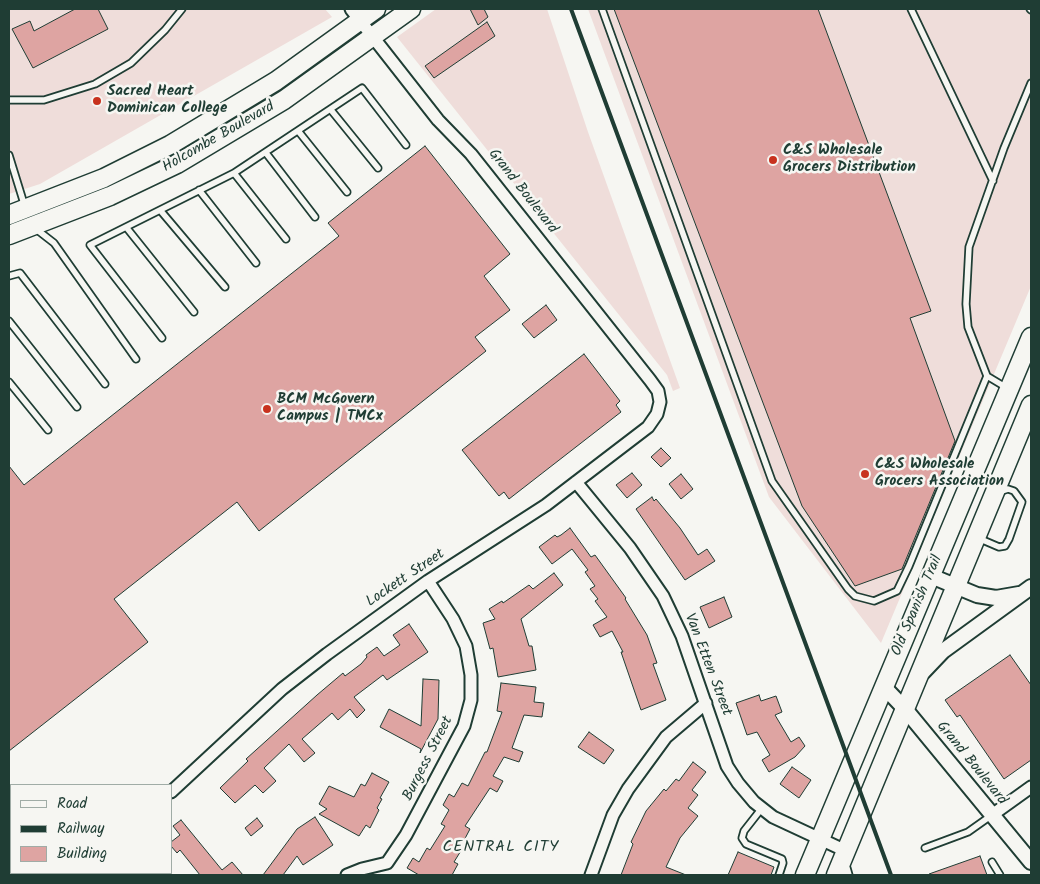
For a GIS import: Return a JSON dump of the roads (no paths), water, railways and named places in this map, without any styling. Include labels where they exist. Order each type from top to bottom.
[{"type":"main road","name":"Holcombe Boulevard","points":[[9,215],[104,178],[170,145],[268,86],[355,15],[376,9]]},
{"type":"main road","name":"Holcombe Boulevard","points":[[9,235],[34,227],[110,196],[185,160],[284,100],[411,9]]},
{"type":"main road","name":"Old Spanish Trail","points":[[805,875],[1031,337]]},
{"type":"main road","name":"Old Spanish Trail","points":[[843,866],[905,708],[1031,406]]},
{"type":"main road","points":[[971,482],[995,492]]},
{"type":"street","name":"Grand Boulevard","points":[[355,15],[438,120],[471,154],[633,358],[658,391],[660,402]]},
{"type":"street","name":"Lockett Street","points":[[172,791],[282,689],[363,627],[428,581],[546,505],[648,427],[657,414],[660,402]]},
{"type":"street","name":"Van Etten Street","points":[[576,482],[630,548],[663,596],[682,636],[728,766],[738,783],[773,817],[820,840],[843,866]]},
{"type":"street","points":[[931,576],[977,595],[996,598],[1027,592]]},
{"type":"street","name":"Burgess Street","points":[[381,875],[406,835],[456,746],[471,700],[471,675],[466,646],[452,619],[428,581]]},
{"type":"street","points":[[919,677],[943,651],[1027,592]]},
{"type":"street","name":"Grand Boulevard","points":[[884,687],[905,708],[992,815],[1030,858]]},
{"type":"street","points":[[591,875],[614,815],[628,789],[666,736],[706,703]]},
{"type":"street","points":[[992,815],[1031,787]]},
{"type":"street","points":[[347,875],[362,868],[387,863]]},
{"type":"lane","points":[[9,100],[44,100],[94,84],[131,63],[165,30],[182,9]]},
{"type":"lane","points":[[602,9],[772,481],[856,596],[874,600],[897,591],[987,376]]},
{"type":"lane","points":[[911,9],[993,181]]},
{"type":"lane","points":[[1009,388],[987,376],[968,327],[966,304],[969,247],[1031,83]]},
{"type":"lane","points":[[162,338],[90,245],[234,173],[299,132],[362,88],[406,145]]},
{"type":"lane","points":[[331,110],[378,168]]},
{"type":"lane","points":[[299,132],[347,192]]},
{"type":"lane","points":[[266,153],[315,217]]},
{"type":"lane","points":[[9,155],[26,209],[34,227],[54,243],[136,359]]},
{"type":"lane","points":[[234,173],[286,239]]},
{"type":"lane","points":[[199,190],[256,263]]},
{"type":"lane","points":[[160,210],[225,288]]},
{"type":"lane","points":[[126,227],[194,312]]},
{"type":"lane","points":[[9,276],[20,273],[105,384]]},
{"type":"lane","points":[[9,321],[77,407]]},
{"type":"lane","points":[[9,382],[48,430]]},
{"type":"lane","points":[[976,537],[999,548],[1005,546],[1009,539],[1022,502],[1014,491],[1008,489],[995,492]]},
{"type":"lane","points":[[762,808],[744,831],[742,838],[746,844],[782,859],[783,863],[779,875]]},
{"type":"lane","points":[[925,848],[968,832],[992,815]]},
{"type":"lane","points":[[992,862],[1000,875]]},
{"type":"railway","points":[[571,9],[891,875]]},
{"type":"place","name":"Sacred Heart Dominican College","points":[[97,101]]},
{"type":"place","name":"C&S Wholesale Grocers Distribution","points":[[773,160]]},
{"type":"place","name":"BCM McGovern Campus | TMCx","points":[[267,409]]},
{"type":"place","name":"C&S Wholesale Grocers Association","points":[[865,474]]},
{"type":"district","name":"CENTRAL CITY","points":[[501,848]]}]
